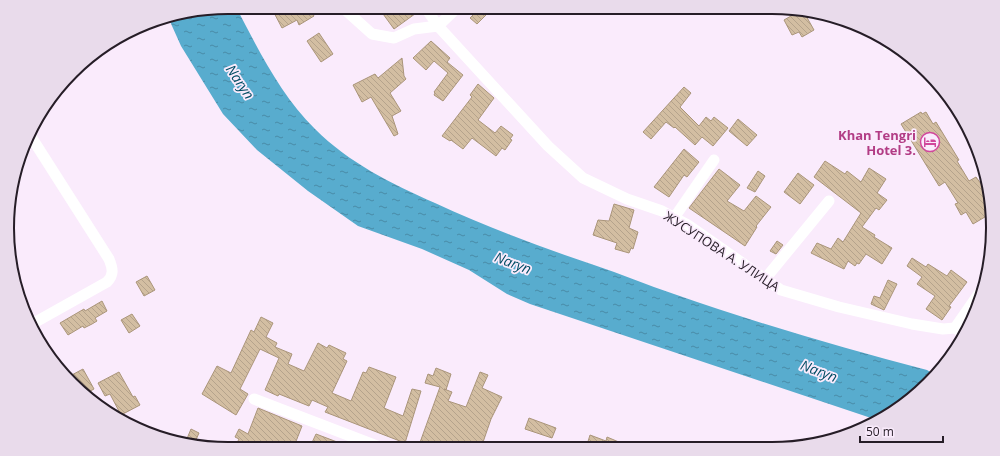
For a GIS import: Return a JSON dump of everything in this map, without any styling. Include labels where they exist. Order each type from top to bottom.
[{"type":"street","points":[[350,14],[372,34],[394,38],[414,29],[438,26],[451,14]]},
{"type":"street","name":"ЖУСУПОВА А. УЛИЦА","points":[[430,14],[438,26],[548,146],[583,178],[627,199],[662,211],[688,225],[781,290],[839,307],[912,324],[959,331]]},
{"type":"street","points":[[33,140],[109,260],[112,268],[112,275],[107,282],[36,322]]},
{"type":"street","points":[[674,218],[714,160]]},
{"type":"street","points":[[765,279],[829,200]]},
{"type":"street","points":[[254,399],[362,442]]},
{"type":"water","name":"Naryn","points":[[214,14],[240,14],[271,71],[291,102],[303,116],[328,141],[342,152],[387,180],[419,196],[494,228],[664,291],[800,335],[930,372],[902,398],[871,418],[530,304],[507,294],[469,270],[422,249],[358,226],[308,191],[257,150],[223,114],[181,46],[170,22]]},
{"type":"building","points":[[275,14],[313,14],[314,16],[299,25],[297,20],[282,28]]},
{"type":"building","points":[[383,14],[415,14],[394,29]]},
{"type":"building","points":[[474,14],[487,14],[477,24],[470,18]]},
{"type":"building","points":[[793,15],[807,17],[814,30],[802,37],[799,32],[792,35],[784,20]]},
{"type":"building","points":[[319,33],[333,54],[321,62],[307,41]]},
{"type":"building","points":[[431,41],[450,58],[447,62],[463,75],[443,101],[434,95],[434,92],[448,73],[434,61],[426,70],[413,58]]},
{"type":"building","points":[[402,58],[404,76],[406,79],[390,93],[401,111],[392,116],[398,134],[394,136],[371,97],[362,102],[353,85],[375,74],[378,78]]},
{"type":"building","points":[[478,84],[494,98],[478,120],[495,133],[501,126],[513,135],[510,139],[512,140],[505,150],[502,148],[496,156],[472,138],[463,149],[451,140],[450,141],[442,136],[472,97],[470,95]]},
{"type":"building","points":[[684,87],[691,93],[680,107],[699,126],[706,117],[711,121],[714,117],[728,128],[713,146],[702,137],[695,145],[675,127],[674,128],[666,122],[651,139],[643,132]]},
{"type":"building","name":"Khan Tengri Hotel 3.","points":[[921,112],[922,114],[926,112],[933,124],[936,122],[959,160],[957,161],[969,181],[976,177],[982,185],[986,216],[973,224],[966,212],[961,215],[955,204],[958,203],[945,182],[939,186],[901,124]]},
{"type":"building","points":[[738,119],[757,135],[747,146],[729,131]]},
{"type":"building","points":[[684,149],[699,162],[687,177],[684,175],[669,197],[654,187]]},
{"type":"building","points":[[825,161],[845,174],[847,171],[861,182],[869,168],[886,179],[877,193],[887,200],[879,210],[876,208],[862,227],[875,235],[874,237],[892,248],[882,264],[866,254],[859,264],[857,263],[855,266],[848,261],[844,269],[811,253],[817,243],[831,249],[838,238],[843,242],[861,213],[814,177]]},
{"type":"building","points":[[719,169],[740,185],[727,201],[744,211],[756,196],[771,207],[756,226],[757,227],[745,246],[689,208]]},
{"type":"building","points":[[758,171],[765,176],[755,192],[747,188]]},
{"type":"building","points":[[798,173],[814,185],[800,204],[784,192]]},
{"type":"building","points":[[614,204],[634,210],[629,228],[638,232],[633,249],[631,248],[629,253],[615,249],[617,243],[593,235],[598,220],[609,221]]},
{"type":"building","points":[[777,241],[783,245],[776,254],[770,251]]},
{"type":"building","points":[[912,258],[926,267],[928,264],[947,276],[951,270],[967,282],[949,306],[951,307],[942,320],[926,309],[935,296],[917,284],[922,277],[907,266]]},
{"type":"building","points":[[147,276],[155,290],[144,296],[136,282]]},
{"type":"building","points":[[888,280],[897,284],[884,310],[871,304],[874,296],[880,298]]},
{"type":"building","points":[[102,301],[107,311],[95,318],[97,321],[84,328],[83,326],[68,335],[60,323],[84,309],[85,311]]},
{"type":"building","points":[[132,314],[140,326],[129,333],[121,320]]},
{"type":"building","points":[[261,317],[273,323],[266,337],[277,343],[275,347],[292,354],[288,364],[304,371],[318,343],[327,348],[329,345],[346,353],[343,359],[347,361],[332,393],[351,401],[363,372],[366,373],[369,367],[396,377],[384,408],[403,416],[412,389],[421,391],[405,442],[325,412],[328,407],[312,400],[309,406],[265,390],[279,358],[260,349],[240,389],[248,394],[236,415],[202,394],[217,366],[231,373],[251,330],[254,332]]},
{"type":"building","points":[[436,368],[451,374],[446,390],[452,392],[448,401],[466,407],[480,372],[488,375],[482,388],[502,397],[491,419],[483,442],[420,442],[440,387],[425,383],[428,374],[433,376]]},
{"type":"building","points":[[83,369],[94,389],[90,391],[73,375]]},
{"type":"building","points":[[119,372],[133,397],[135,396],[140,405],[123,414],[119,412],[110,394],[105,396],[98,383]]},
{"type":"building","points":[[258,408],[302,426],[296,442],[238,442],[239,439],[235,437],[239,429],[248,434]]},
{"type":"building","points":[[529,418],[556,428],[552,438],[525,429]]},
{"type":"building","points":[[191,429],[199,433],[196,439],[187,438]]},
{"type":"building","points":[[316,434],[337,442],[312,442]]},
{"type":"building","points":[[590,435],[606,441],[607,437],[619,442],[588,442]]},
{"type":"place","name":"Khan Tengri Hotel 3.","points":[[930,142]]}]
